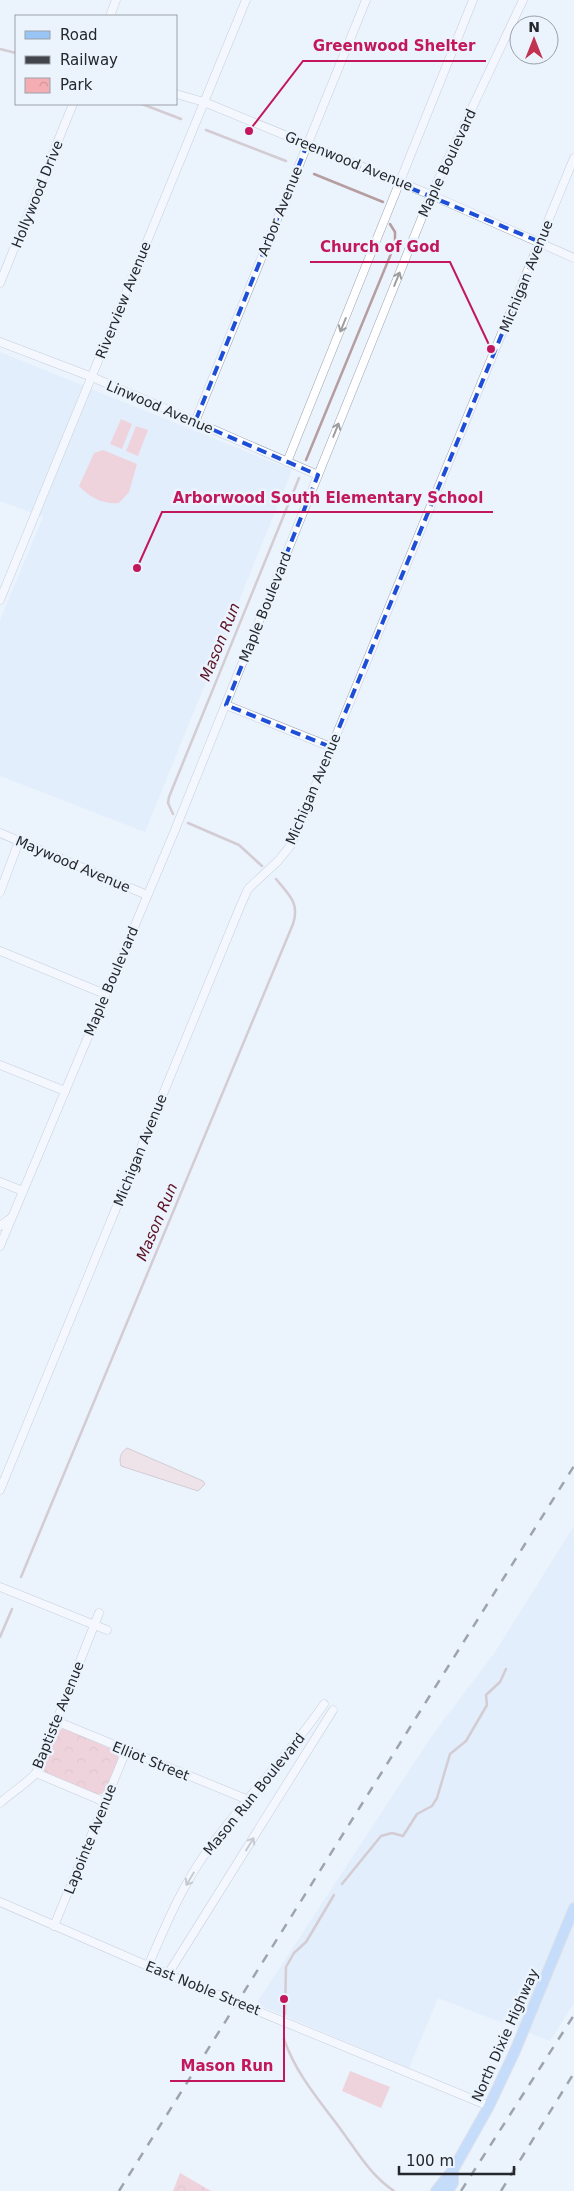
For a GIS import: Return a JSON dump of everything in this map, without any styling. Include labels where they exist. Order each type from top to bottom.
[{"type":"main road","name":"North Dixie Highway","points":[[436,2191],[452,2170],[489,2106],[516,2051],[574,1908]]},
{"type":"main road","name":"North Dixie Highway","points":[[448,2191],[453,2183],[452,2170]]},
{"type":"street","points":[[110,15],[116,0]]},
{"type":"street","name":"Riverview Avenue","points":[[0,600],[246,0]]},
{"type":"street","name":"Arbor Avenue","points":[[195,422],[366,0]]},
{"type":"street","points":[[287,462],[474,0]]},
{"type":"street","name":"Maple Boulevard","points":[[0,1246],[226,705],[431,195],[523,0]]},
{"type":"street","name":"Greenwood Avenue","points":[[178,95],[204,102],[400,182],[574,258]]},
{"type":"street","name":"Hollywood Drive","points":[[0,284],[73,105]]},
{"type":"street","name":"Michigan Avenue","points":[[0,1490],[248,889],[278,861],[291,845],[574,158]]},
{"type":"street","name":"Linwood Avenue","points":[[0,342],[92,377],[318,475]]},
{"type":"street","points":[[226,705],[331,747]]},
{"type":"street","name":"Maywood Avenue","points":[[0,833],[147,895]]},
{"type":"street","points":[[0,892],[20,841]]},
{"type":"street","points":[[0,951],[105,994]]},
{"type":"street","points":[[0,1065],[65,1091]]},
{"type":"street","points":[[0,1182],[23,1192]]},
{"type":"street","name":"Maple Boulevard","points":[[0,1226],[13,1216]]},
{"type":"street","points":[[0,1587],[107,1630]]},
{"type":"street","name":"Baptiste Avenue","points":[[0,1803],[9,1794],[25,1785],[36,1773],[99,1613]]},
{"type":"street","name":"Mason Run Boulevard","points":[[148,1966],[176,1903],[193,1874],[246,1799],[284,1759],[324,1704]]},
{"type":"street","name":"Mason Run Boulevard","points":[[168,1974],[333,1710]]},
{"type":"street","points":[[316,1716],[326,1722]]},
{"type":"street","name":"Elliot Street","points":[[56,1721],[246,1799]]},
{"type":"street","name":"Lapointe Avenue","points":[[54,1926],[126,1751]]},
{"type":"street","points":[[36,1773],[105,1802]]},
{"type":"street","name":"East Noble Street","points":[[0,1902],[148,1966],[489,2106]]},
{"type":"highlighted area","points":[[307,145],[540,242],[331,747],[226,705],[318,475],[195,422]]},
{"type":"shaded area","points":[[0,352],[292,470],[145,832],[0,776],[0,620],[43,517],[0,501]]},
{"type":"shaded area","points":[[127,1448],[203,1481],[205,1484],[198,1491],[121,1466],[121,1456]]},
{"type":"shaded area","points":[[574,1526],[574,2003],[550,2041],[438,1998],[409,2068],[256,2004],[431,1737],[495,1652]]},
{"type":"green space","points":[[121,419],[132,424],[122,449],[110,444]]},
{"type":"green space","points":[[136,426],[148,430],[138,456],[126,451]]},
{"type":"green space","points":[[103,450],[137,464],[129,492],[119,503],[108,503],[97,499],[87,494],[79,486],[94,453]]},
{"type":"green space","points":[[64,1728],[118,1752],[118,1760],[106,1791],[102,1794],[94,1794],[46,1774],[42,1766],[55,1732]]},
{"type":"green space","points":[[350,2071],[390,2087],[381,2108],[342,2091]]},
{"type":"green space","points":[[180,2173],[211,2191],[173,2191]]},
{"type":"waterway","name":"Mason Run","points":[[0,49],[15,53]]},
{"type":"waterway","name":"Mason Run","points":[[145,105],[181,119]]},
{"type":"waterway","name":"Mason Run","points":[[206,130],[286,161]]},
{"type":"waterway","name":"Mason Run","points":[[314,174],[383,202]]},
{"type":"waterway","name":"Mason Run","points":[[306,460],[395,244],[395,232],[390,224]]},
{"type":"waterway","name":"Mason Run","points":[[173,814],[168,803],[169,797],[299,478]]},
{"type":"waterway","name":"Mason Run","points":[[188,823],[239,845],[262,866]]},
{"type":"waterway","name":"Mason Run","points":[[21,1577],[293,924],[295,917],[294,905],[289,895],[276,879]]},
{"type":"waterway","name":"Mason Run","points":[[0,1637],[12,1609]]},
{"type":"waterway","points":[[342,1884],[381,1836],[392,1833],[403,1836],[417,1814],[432,1806],[437,1798],[450,1754],[466,1741],[487,1705],[486,1695],[500,1682],[506,1669]]},
{"type":"waterway","points":[[285,2014],[286,1967],[294,1953],[306,1942],[334,1895]]},
{"type":"waterway","name":"Mason Run","points":[[284,2039],[294,2063],[315,2096],[371,2170],[385,2185],[394,2191]]},
{"type":"railway","points":[[119,2191],[574,1466]]},
{"type":"railway","points":[[461,2191],[574,2015]]},
{"type":"railway","points":[[501,2191],[574,2073]]},
{"type":"place","name":"Greenwood Shelter","points":[[249,131]]},
{"type":"place","name":"Church of God","points":[[491,349]]},
{"type":"place","name":"Arborwood South Elementary School","points":[[137,568]]},
{"type":"place","name":"Mason Run","points":[[284,1999]]}]
